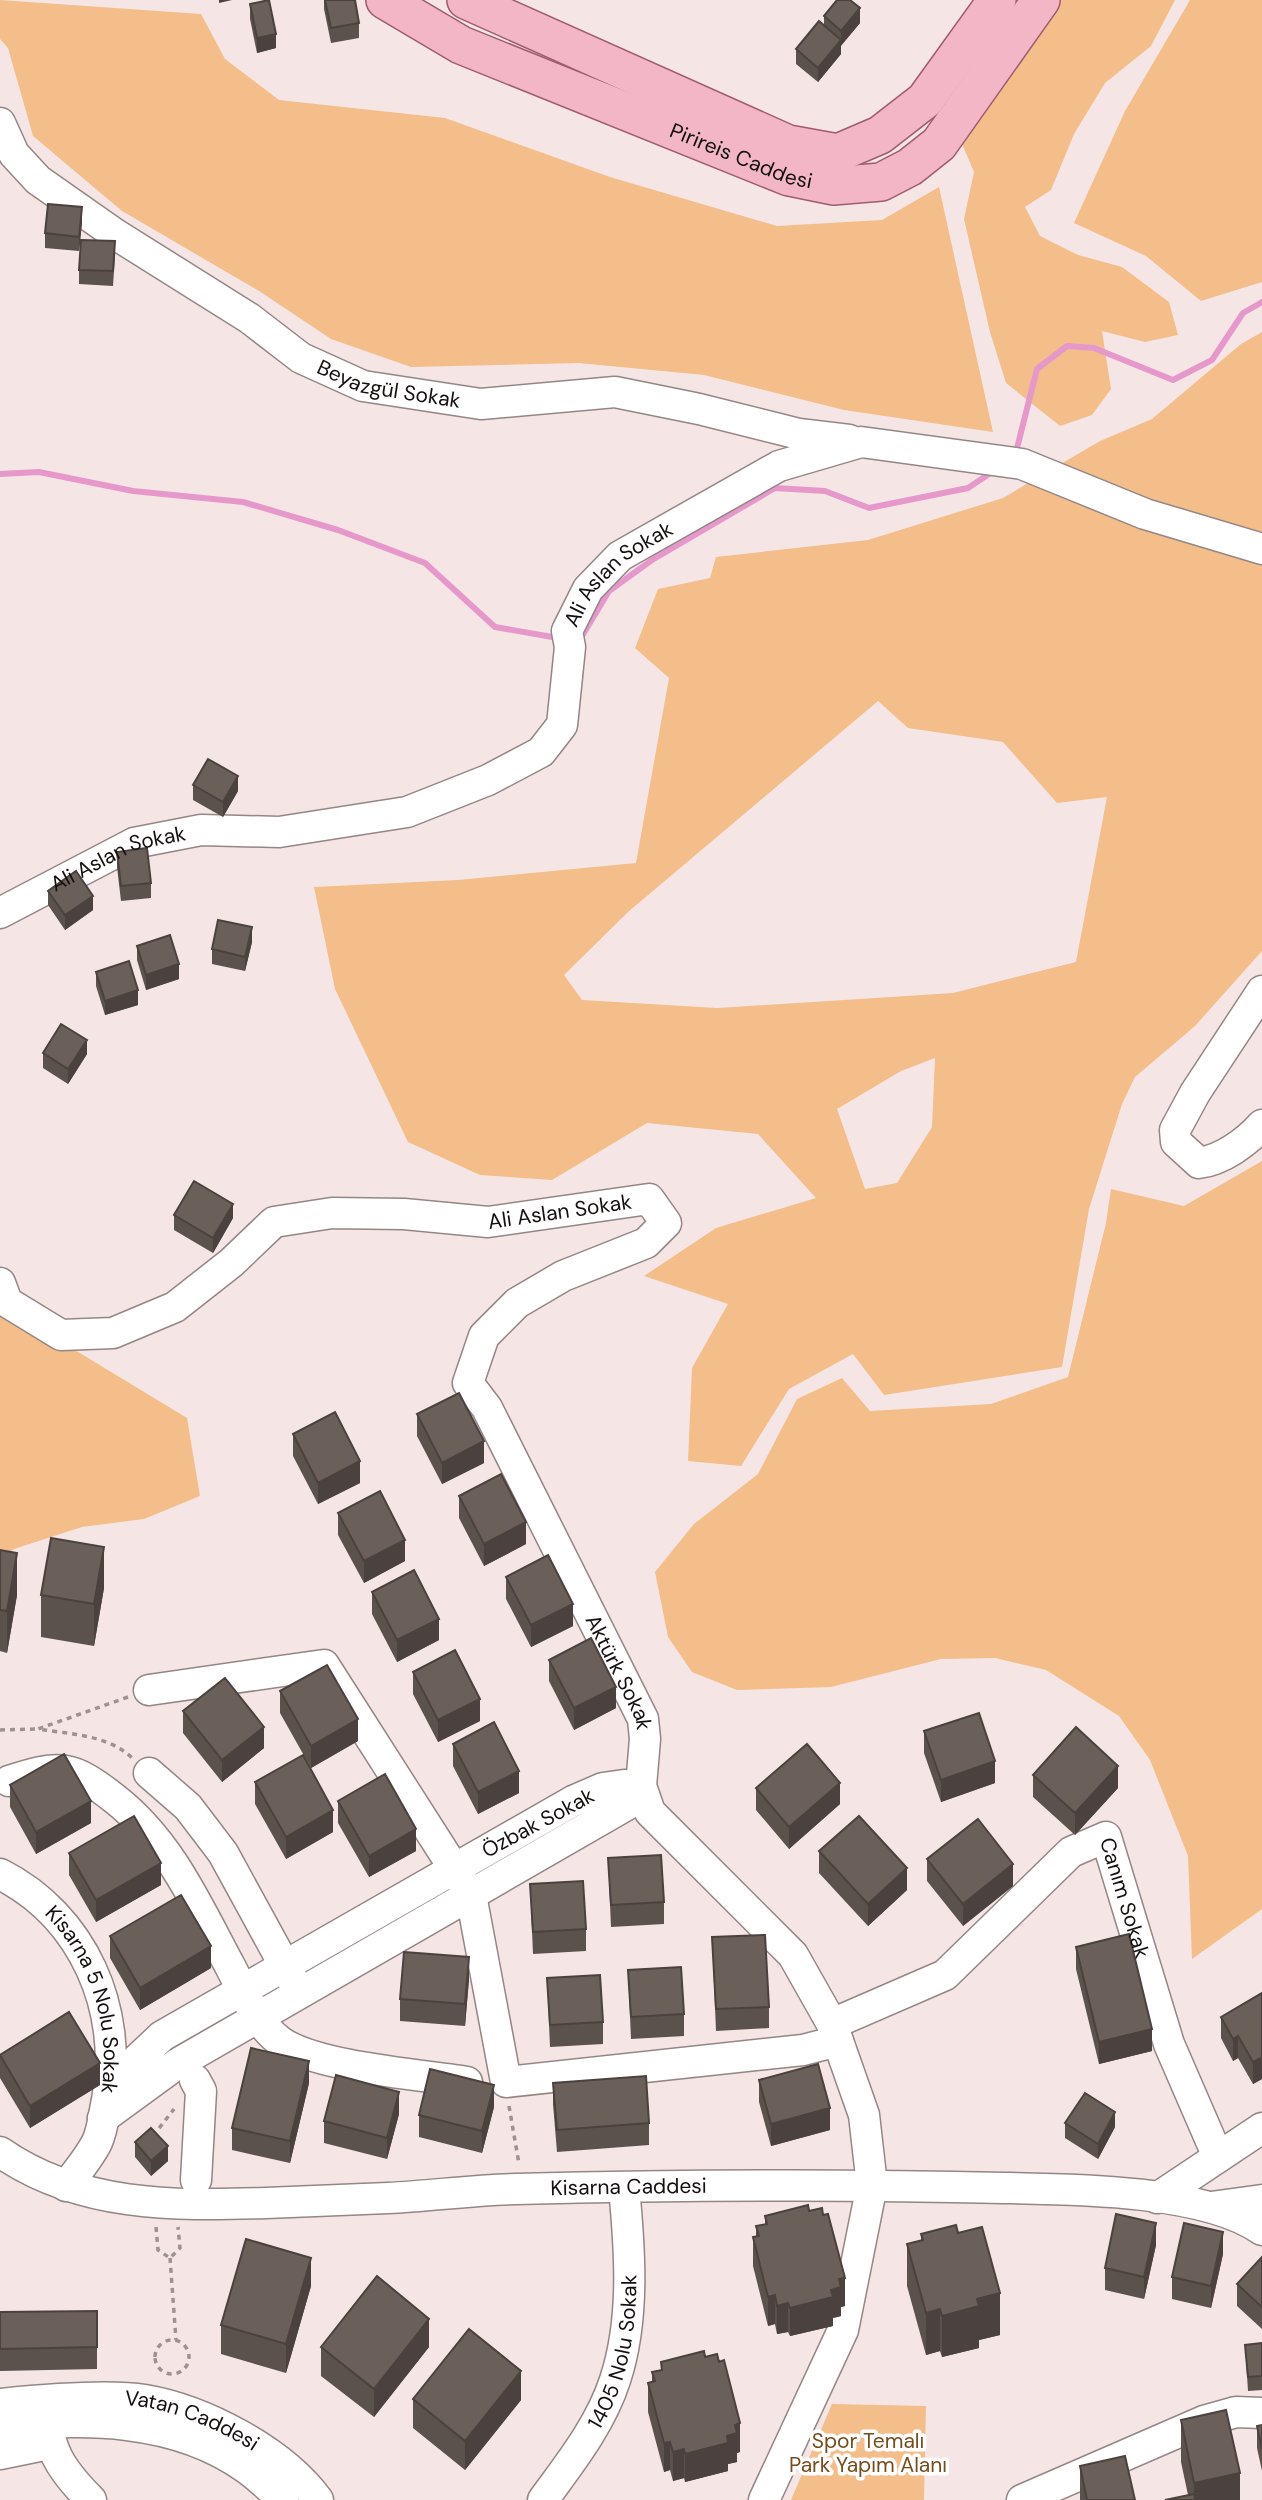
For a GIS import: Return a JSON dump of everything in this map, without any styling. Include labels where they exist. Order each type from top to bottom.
[{"type":"main road","name":"Pirireis Caddesi","points":[[385,0],[461,45],[789,177],[833,186],[881,182],[910,167],[939,144],[1041,0]]},
{"type":"main road","name":"Pirireis Caddesi","points":[[466,0],[788,144],[838,153],[880,135],[925,100],[996,0]]},
{"type":"street","name":"Beyazgül Sokak","points":[[0,123],[15,154],[38,180],[115,234],[249,318],[301,358],[363,386],[481,404],[615,392],[699,409],[799,434],[861,442]]},
{"type":"street","name":"Ali Aslan Sokak","points":[[0,913],[134,843],[201,830],[279,832],[407,812],[488,780],[541,752],[562,724],[569,639],[588,589],[620,556],[779,466],[861,442],[1009,461],[1145,513],[1262,549]]},
{"type":"street","points":[[1262,991],[1195,1093],[1175,1130],[1176,1142],[1199,1163],[1212,1161],[1253,1135],[1262,1125]]},
{"type":"street","name":"Ali Aslan Sokak","points":[[0,1283],[7,1302],[61,1335],[113,1333],[175,1307],[232,1263],[274,1222],[332,1213],[404,1214],[488,1222],[649,1199],[666,1223]]},
{"type":"street","name":"Aktürk Sokak","points":[[666,1223],[646,1243],[563,1276],[517,1303],[484,1336],[468,1383],[487,1408],[643,1720],[645,1739],[641,1786],[650,1812],[793,1955],[835,2032],[864,2115],[872,2185],[843,2330],[764,2500]]},
{"type":"street","points":[[149,1690],[324,1665],[471,1895],[506,2082],[803,2050],[835,2032]]},
{"type":"street","points":[[9,1781],[47,1768],[74,1773],[100,1788],[136,1816],[169,1853],[242,1990],[259,2017],[282,2043],[331,2061],[471,2082]]},
{"type":"street","points":[[149,1773],[188,1807],[223,1853],[299,1994]]},
{"type":"street","name":"Özbak Sokak","points":[[103,2118],[127,2068],[162,2036],[583,1797],[603,1788],[641,1786]]},
{"type":"street","name":"Özbak Sokak","points":[[103,2118],[177,2064],[630,1803],[641,1786]]},
{"type":"street","name":"Canım Sokak","points":[[835,2032],[945,1975],[1072,1852],[1106,1837],[1169,2044],[1218,2157]]},
{"type":"street","name":"Kisarna 5 Nolu Sokak","points":[[0,1874],[28,1888],[67,1928],[94,1974],[104,1999],[111,2039],[110,2083],[99,2139],[90,2156],[66,2186]]},
{"type":"street","points":[[195,2080],[201,2091],[196,2180]]},
{"type":"street","points":[[1157,2198],[1262,2128]]},
{"type":"street","name":"Kisarna Caddesi","points":[[8,2168],[66,2186],[133,2202],[189,2205],[389,2198],[513,2189],[872,2185],[1076,2189],[1157,2198],[1207,2207],[1262,2230]]},
{"type":"street","name":"1405 Nolu Sokak","points":[[543,2500],[583,2445],[615,2380],[631,2294],[624,2188]]},
{"type":"street","points":[[1207,2207],[1262,2200]]},
{"type":"street","name":"Vatan Caddesi","points":[[0,2427],[45,2421],[144,2400],[199,2415],[262,2448],[318,2500]]},
{"type":"street","name":"Vatan Caddesi","points":[[0,2404],[45,2421],[117,2424],[183,2435],[246,2467],[283,2500]]},
{"type":"street","points":[[1023,2500],[1204,2421],[1236,2412],[1262,2413]]},
{"type":"street","points":[[0,2454],[45,2421],[71,2480],[91,2500]]},
{"type":"path","points":[[38,1729],[149,1690]]},
{"type":"path","points":[[0,1730],[38,1729],[94,1738],[123,1749],[149,1773]]},
{"type":"path","points":[[506,2082],[520,2176]]},
{"type":"path","points":[[156,2225],[158,2250],[170,2258]]},
{"type":"path","points":[[176,2340],[170,2258],[180,2248],[178,2225]]},
{"type":"path","points":[[176,2340],[185,2346],[189,2361],[179,2373],[167,2373],[158,2366],[155,2355],[165,2342],[176,2340]]},
{"type":"green space","points":[[0,0],[201,14],[225,59],[279,100],[445,118],[610,177],[777,226],[882,220],[939,187],[993,432],[844,410],[704,375],[579,363],[411,367],[331,339],[259,291],[122,211],[33,136],[8,48],[0,39]]},
{"type":"green space","points":[[1057,0],[1175,0],[1151,46],[1105,83],[1074,134],[1051,190],[1025,207],[1040,236],[1078,255],[1122,267],[1169,302],[1178,335],[1145,342],[1102,331],[1111,389],[1092,415],[1060,426],[1006,383],[990,332],[964,219],[974,172],[960,139]]},
{"type":"green space","points":[[1190,0],[1262,0],[1262,282],[1201,301],[1146,256],[1074,223],[1125,111]]},
{"type":"green space","points":[[1262,332],[1262,951],[1195,1026],[1135,1077],[1122,1104],[1089,1209],[1062,1367],[884,1395],[853,1354],[789,1389],[741,1466],[688,1461],[692,1368],[728,1304],[644,1276],[716,1228],[816,1198],[758,1134],[647,1123],[552,1180],[480,1175],[408,1142],[335,989],[314,887],[458,880],[636,863],[669,678],[635,648],[658,589],[710,578],[716,557],[868,540],[1003,498],[1100,441],[1152,419],[1241,344]],"holes":[[[878,701],[908,728],[1003,742],[1057,803],[1107,797],[1076,962],[953,993],[717,1008],[582,1000],[564,975],[628,912]],[[935,1058],[932,1127],[897,1183],[865,1189],[837,1109],[901,1071]]]},
{"type":"green space","points":[[1262,1161],[1262,1909],[1192,1959],[1188,1856],[1150,1760],[1119,1716],[1046,1670],[995,1658],[941,1659],[831,1687],[737,1690],[692,1672],[668,1637],[655,1572],[694,1524],[758,1474],[797,1399],[842,1378],[870,1411],[991,1404],[1068,1377],[1106,1223],[1111,1189],[1184,1206]]},
{"type":"green space","points":[[0,1302],[187,1418],[200,1496],[144,1519],[82,1527],[14,1549],[0,1558]]},
{"type":"green space","name":"Spor Temalı Park Yapım Alanı","points":[[832,2404],[926,2406],[924,2500],[791,2500]]},
{"type":"building","points":[[269,0],[276,34],[257,38],[250,4]]},
{"type":"building","points":[[325,0],[355,0],[359,23],[331,28]]},
{"type":"building","points":[[837,0],[850,0],[860,8],[841,31],[824,16]]},
{"type":"building","points":[[819,21],[841,40],[818,68],[796,49]]},
{"type":"building","points":[[48,204],[82,207],[79,237],[45,233]]},
{"type":"building","points":[[81,240],[115,241],[113,271],[79,270]]},
{"type":"building","points":[[208,759],[238,776],[223,802],[193,785]]},
{"type":"building","points":[[147,848],[151,883],[121,886],[117,852]]},
{"type":"building","points":[[76,871],[93,896],[65,915],[48,891]]},
{"type":"building","points":[[218,920],[252,927],[245,957],[212,949]]},
{"type":"building","points":[[170,935],[179,964],[146,975],[137,946]]},
{"type":"building","points":[[129,961],[138,990],[105,1001],[96,972]]},
{"type":"building","points":[[61,1024],[87,1040],[68,1069],[43,1053]]},
{"type":"building","points":[[194,1181],[233,1204],[213,1238],[174,1215]]},
{"type":"building","points":[[459,1393],[484,1441],[442,1463],[417,1414]]},
{"type":"building","points":[[335,1412],[360,1461],[318,1483],[293,1434]]},
{"type":"building","points":[[501,1474],[526,1522],[484,1544],[459,1496]]},
{"type":"building","points":[[380,1491],[405,1540],[364,1561],[338,1513]]},
{"type":"building","points":[[51,1538],[104,1547],[94,1604],[41,1595]]},
{"type":"building","points":[[0,1550],[17,1553],[7,1611],[0,1610]]},
{"type":"building","points":[[548,1555],[573,1604],[531,1625],[506,1577]]},
{"type":"building","points":[[414,1570],[439,1619],[397,1640],[372,1592]]},
{"type":"building","points":[[591,1638],[616,1687],[574,1708],[549,1660]]},
{"type":"building","points":[[455,1650],[480,1699],[438,1720],[413,1672]]},
{"type":"building","points":[[327,1665],[358,1719],[311,1746],[280,1691]]},
{"type":"building","points":[[225,1678],[264,1727],[222,1760],[183,1711]]},
{"type":"building","points":[[979,1713],[995,1761],[941,1780],[924,1731]]},
{"type":"building","points":[[494,1722],[519,1771],[478,1792],[453,1744]]},
{"type":"building","points":[[1076,1727],[1118,1766],[1075,1813],[1033,1775]]},
{"type":"building","points":[[807,1744],[840,1783],[789,1827],[756,1788]]},
{"type":"building","points":[[64,1754],[91,1801],[36,1832],[10,1785]]},
{"type":"building","points":[[303,1755],[333,1810],[286,1837],[255,1782]]},
{"type":"building","points":[[385,1774],[416,1829],[369,1856],[338,1801]]},
{"type":"building","points":[[134,1816],[161,1863],[96,1900],[69,1853]]},
{"type":"building","points":[[859,1816],[907,1868],[868,1904],[819,1851]]},
{"type":"building","points":[[978,1819],[1013,1864],[963,1904],[927,1859]]},
{"type":"building","points":[[661,1855],[664,1902],[611,1905],[608,1858]]},
{"type":"building","points":[[583,1881],[586,1929],[533,1932],[530,1884]]},
{"type":"building","points":[[181,1895],[211,1946],[140,1988],[110,1936]]},
{"type":"building","points":[[1129,1934],[1152,2029],[1099,2042],[1076,1947]]},
{"type":"building","points":[[765,1935],[769,2007],[716,2009],[712,1937]]},
{"type":"building","points":[[404,1952],[469,1957],[465,2004],[400,1999]]},
{"type":"building","points":[[681,1967],[684,2014],[631,2017],[628,1970]]},
{"type":"building","points":[[600,1975],[603,2022],[550,2025],[547,1978]]},
{"type":"building","points":[[1262,1993],[1262,2057],[1253,2062],[1238,2036],[1233,2039],[1221,2017]]},
{"type":"building","points":[[69,2012],[100,2063],[30,2106],[0,2055]]},
{"type":"building","points":[[251,2048],[309,2061],[290,2141],[232,2128]]},
{"type":"building","points":[[818,2064],[830,2108],[771,2124],[759,2080]]},
{"type":"building","points":[[430,2069],[494,2085],[482,2131],[419,2115]]},
{"type":"building","points":[[336,2075],[399,2092],[387,2138],[324,2121]]},
{"type":"building","points":[[646,2076],[649,2123],[557,2130],[553,2083]]},
{"type":"building","points":[[1085,2093],[1115,2112],[1098,2144],[1065,2123]]},
{"type":"building","points":[[151,2128],[168,2146],[151,2161],[135,2142]]},
{"type":"building","points":[[808,2205],[809,2211],[822,2208],[823,2215],[828,2214],[845,2278],[839,2279],[841,2287],[831,2290],[833,2297],[790,2308],[788,2303],[777,2306],[775,2295],[768,2297],[753,2237],[759,2236],[756,2226],[767,2224],[765,2216]]},
{"type":"building","points":[[1116,2214],[1156,2223],[1144,2277],[1105,2268]]},
{"type":"building","points":[[1184,2223],[1223,2232],[1211,2286],[1172,2277]]},
{"type":"building","points":[[956,2225],[958,2233],[982,2227],[1000,2293],[977,2299],[979,2306],[942,2316],[940,2309],[926,2313],[907,2244],[923,2240],[921,2234]]},
{"type":"building","points":[[246,2239],[311,2258],[286,2344],[221,2325]]},
{"type":"building","points":[[1262,2257],[1262,2307],[1237,2284]]},
{"type":"building","points":[[377,2276],[429,2319],[374,2389],[321,2347]]},
{"type":"building","points":[[97,2311],[97,2347],[0,2349],[0,2312]]},
{"type":"building","points":[[469,2329],[521,2371],[465,2441],[413,2399]]},
{"type":"building","points":[[1262,2343],[1262,2376],[1248,2377],[1245,2345]]},
{"type":"building","points":[[704,2351],[705,2357],[717,2354],[719,2362],[724,2360],[740,2423],[735,2425],[737,2433],[727,2436],[728,2443],[685,2454],[684,2449],[673,2452],[670,2442],[664,2443],[648,2383],[655,2381],[652,2372],[662,2370],[661,2362]]},
{"type":"building","points":[[1226,2410],[1240,2473],[1194,2483],[1181,2420]]},
{"type":"building","points":[[1262,2425],[1262,2449],[1257,2426]]},
{"type":"building","points":[[1125,2456],[1135,2500],[1087,2500],[1080,2466]]},
{"type":"building","points":[[1194,2494],[1195,2500],[1165,2500]]},
{"type":"waterway","points":[[1015,456],[1037,369],[1067,346],[1094,348],[1173,380],[1212,360],[1243,313],[1262,302]]},
{"type":"waterway","points":[[579,641],[609,591],[652,560],[775,488],[825,491],[869,508],[968,488],[995,470]]},
{"type":"waterway","points":[[0,474],[39,472],[133,491],[243,502],[338,530],[425,563],[495,627],[558,638]]}]
